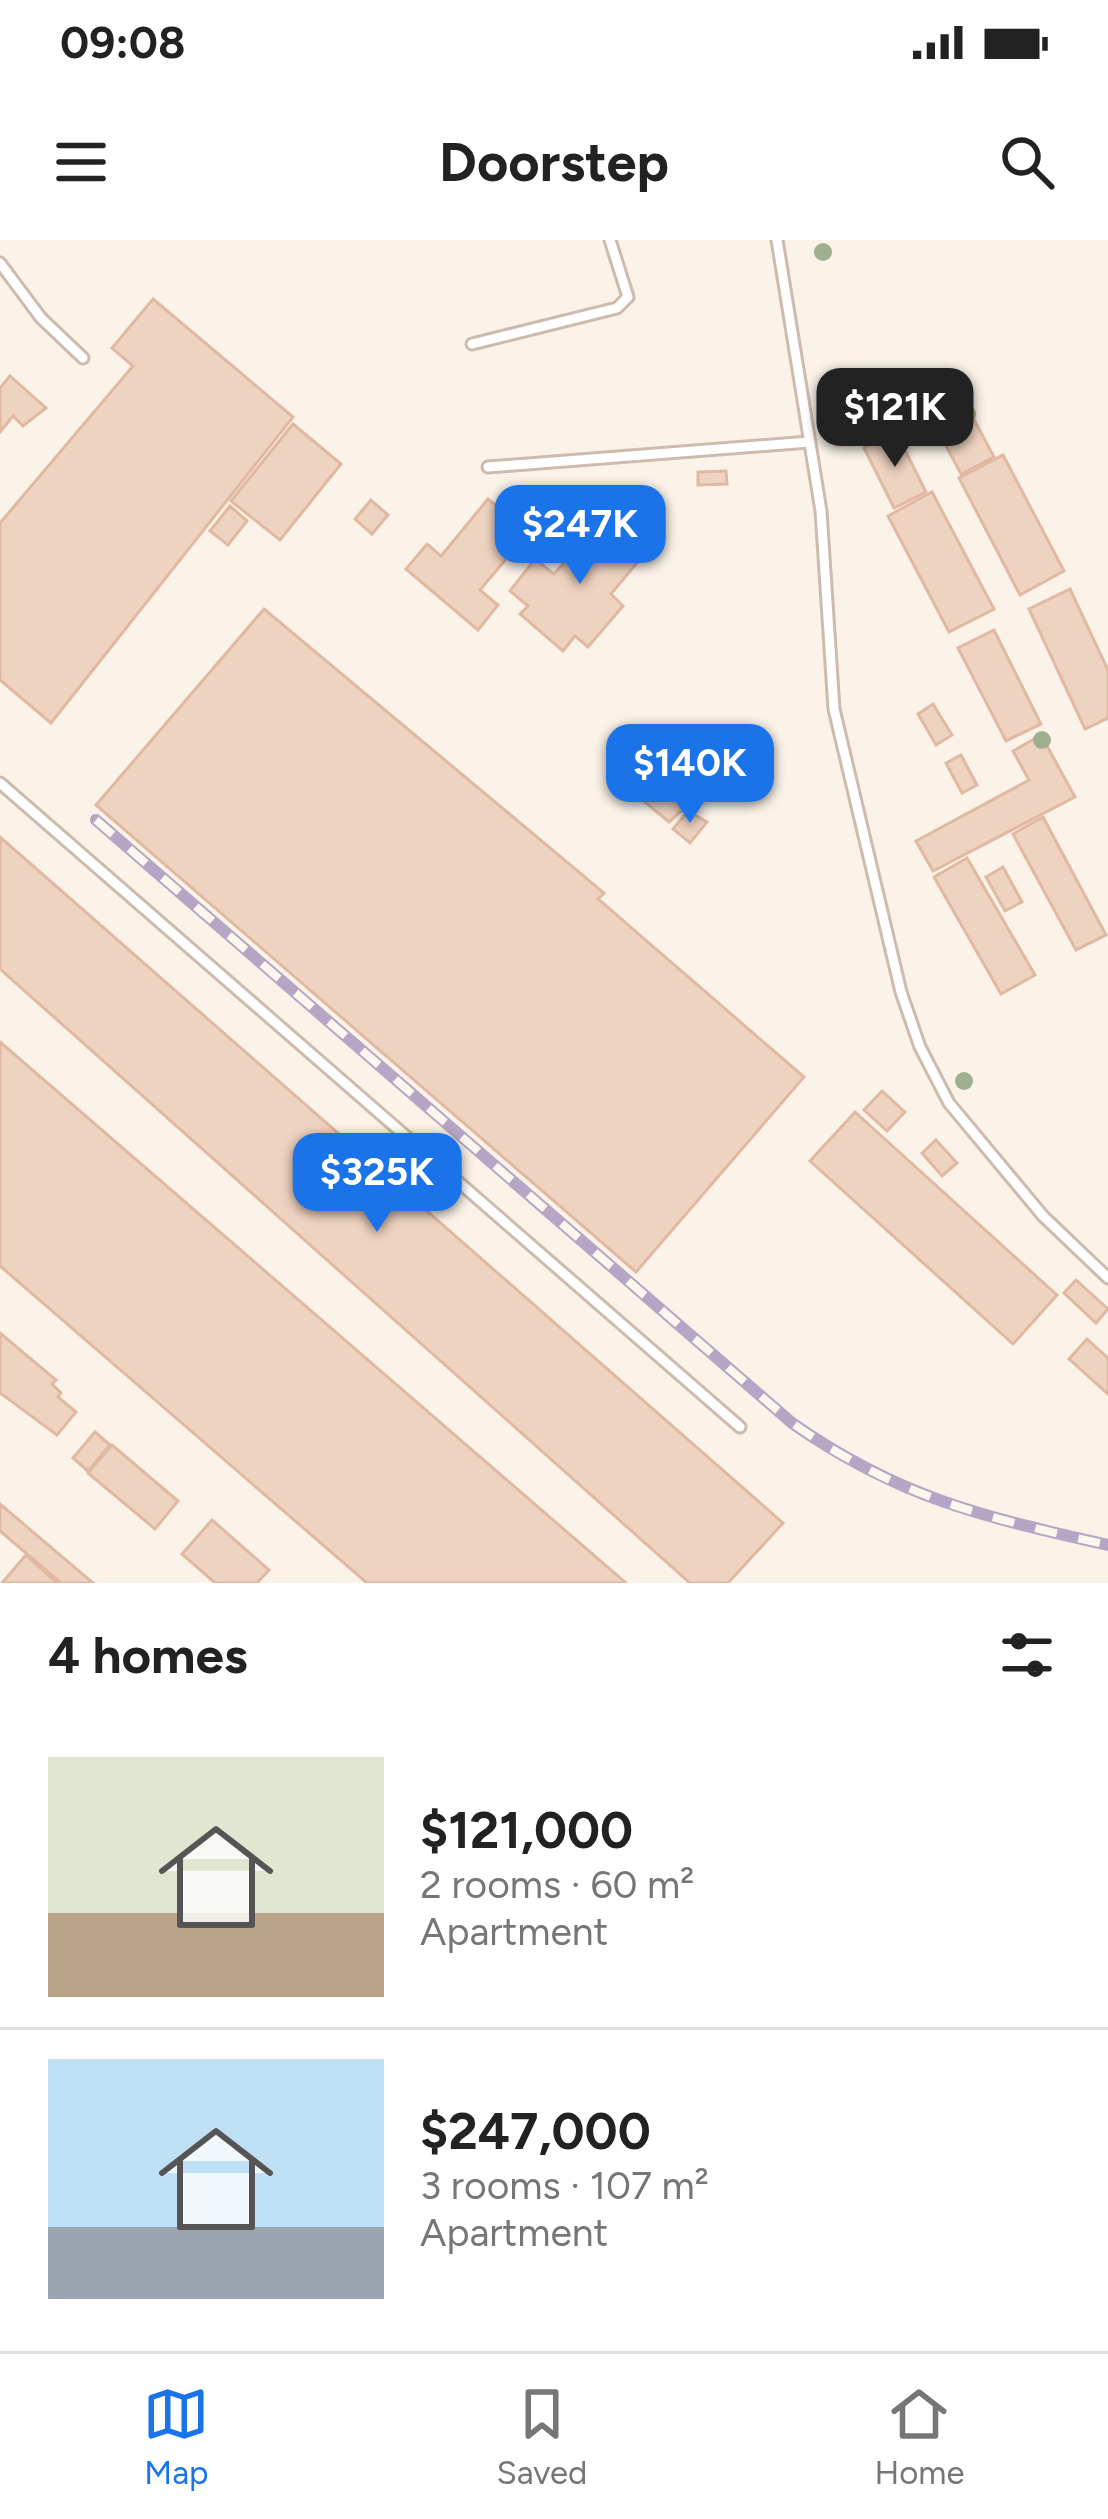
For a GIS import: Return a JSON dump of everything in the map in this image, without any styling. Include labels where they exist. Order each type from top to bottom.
[{"type":"lane","points":[[472,344],[616,308],[628,297],[610,240]]},
{"type":"lane","points":[[777,240],[827,584],[834,709],[901,992],[920,1047],[949,1102],[994,1162],[1108,1278]]},
{"type":"lane","points":[[0,263],[41,318],[83,358]]},
{"type":"lane","points":[[488,467],[809,442]]},
{"type":"lane","points":[[0,783],[740,1427]]},
{"type":"building","points":[[153,299],[293,417],[51,723],[0,680],[0,523],[133,366],[112,348]]},
{"type":"building","points":[[10,376],[46,408],[23,426],[13,416],[0,432],[0,388]]},
{"type":"building","points":[[961,395],[994,457],[961,474],[928,412]]},
{"type":"building","points":[[293,424],[341,464],[280,540],[231,501]]},
{"type":"building","points":[[896,432],[926,492],[894,508],[864,448]]},
{"type":"building","points":[[1003,455],[1064,571],[1020,595],[959,478]]},
{"type":"building","points":[[726,471],[727,484],[698,485],[698,472]]},
{"type":"building","points":[[932,492],[994,609],[949,632],[888,516]]},
{"type":"building","points":[[488,499],[528,533],[480,590],[498,605],[478,630],[406,569],[427,544],[441,556]]},
{"type":"building","points":[[371,500],[388,515],[372,534],[355,519]]},
{"type":"building","points":[[230,506],[247,521],[228,545],[210,531]]},
{"type":"building","points":[[600,522],[651,546],[611,594],[623,606],[588,647],[575,636],[563,651],[520,614],[528,606],[510,591],[535,559],[554,574]]},
{"type":"building","points":[[1070,589],[1108,670],[1108,718],[1085,729],[1029,609]]},
{"type":"building","points":[[264,609],[604,893],[598,899],[804,1077],[636,1272],[96,805]]},
{"type":"building","points":[[994,630],[1041,724],[1006,741],[958,648]]},
{"type":"building","points":[[933,704],[952,735],[936,745],[918,714]]},
{"type":"building","points":[[1041,735],[1075,797],[933,871],[916,841],[1029,780],[1013,751]]},
{"type":"building","points":[[675,742],[691,755],[677,772],[702,792],[669,822],[634,793],[638,785],[630,779],[652,751],[662,759]]},
{"type":"building","points":[[961,755],[977,785],[962,793],[946,763]]},
{"type":"building","points":[[688,811],[707,822],[690,843],[673,829]]},
{"type":"building","points":[[1043,817],[1106,935],[1076,950],[1013,834]]},
{"type":"building","points":[[0,837],[783,1523],[728,1583],[690,1583],[0,969]]},
{"type":"building","points":[[967,858],[1035,975],[1001,994],[934,877]]},
{"type":"building","points":[[1003,867],[1022,902],[1005,911],[986,877]]},
{"type":"building","points":[[0,1042],[626,1583],[367,1583],[0,1266]]},
{"type":"building","points":[[882,1091],[905,1112],[887,1131],[864,1110]]},
{"type":"building","points":[[855,1112],[1057,1295],[1013,1344],[810,1161]]},
{"type":"building","points":[[936,1140],[957,1163],[942,1176],[922,1153]]},
{"type":"building","points":[[1076,1280],[1108,1309],[1096,1323],[1064,1293]]},
{"type":"building","points":[[0,1333],[56,1380],[52,1384],[61,1393],[58,1397],[76,1412],[57,1435],[0,1393]]},
{"type":"building","points":[[1087,1339],[1108,1358],[1108,1394],[1069,1359]]},
{"type":"building","points":[[95,1432],[110,1445],[88,1471],[73,1458]]},
{"type":"building","points":[[112,1445],[178,1501],[155,1529],[88,1473]]},
{"type":"building","points":[[0,1504],[93,1583],[61,1583],[0,1531]]},
{"type":"building","points":[[212,1520],[269,1570],[257,1583],[215,1583],[182,1554]]},
{"type":"building","points":[[26,1555],[57,1583],[2,1583]]},
{"type":"railway","points":[[96,820],[792,1423],[869,1470],[944,1502],[1108,1545]]}]
